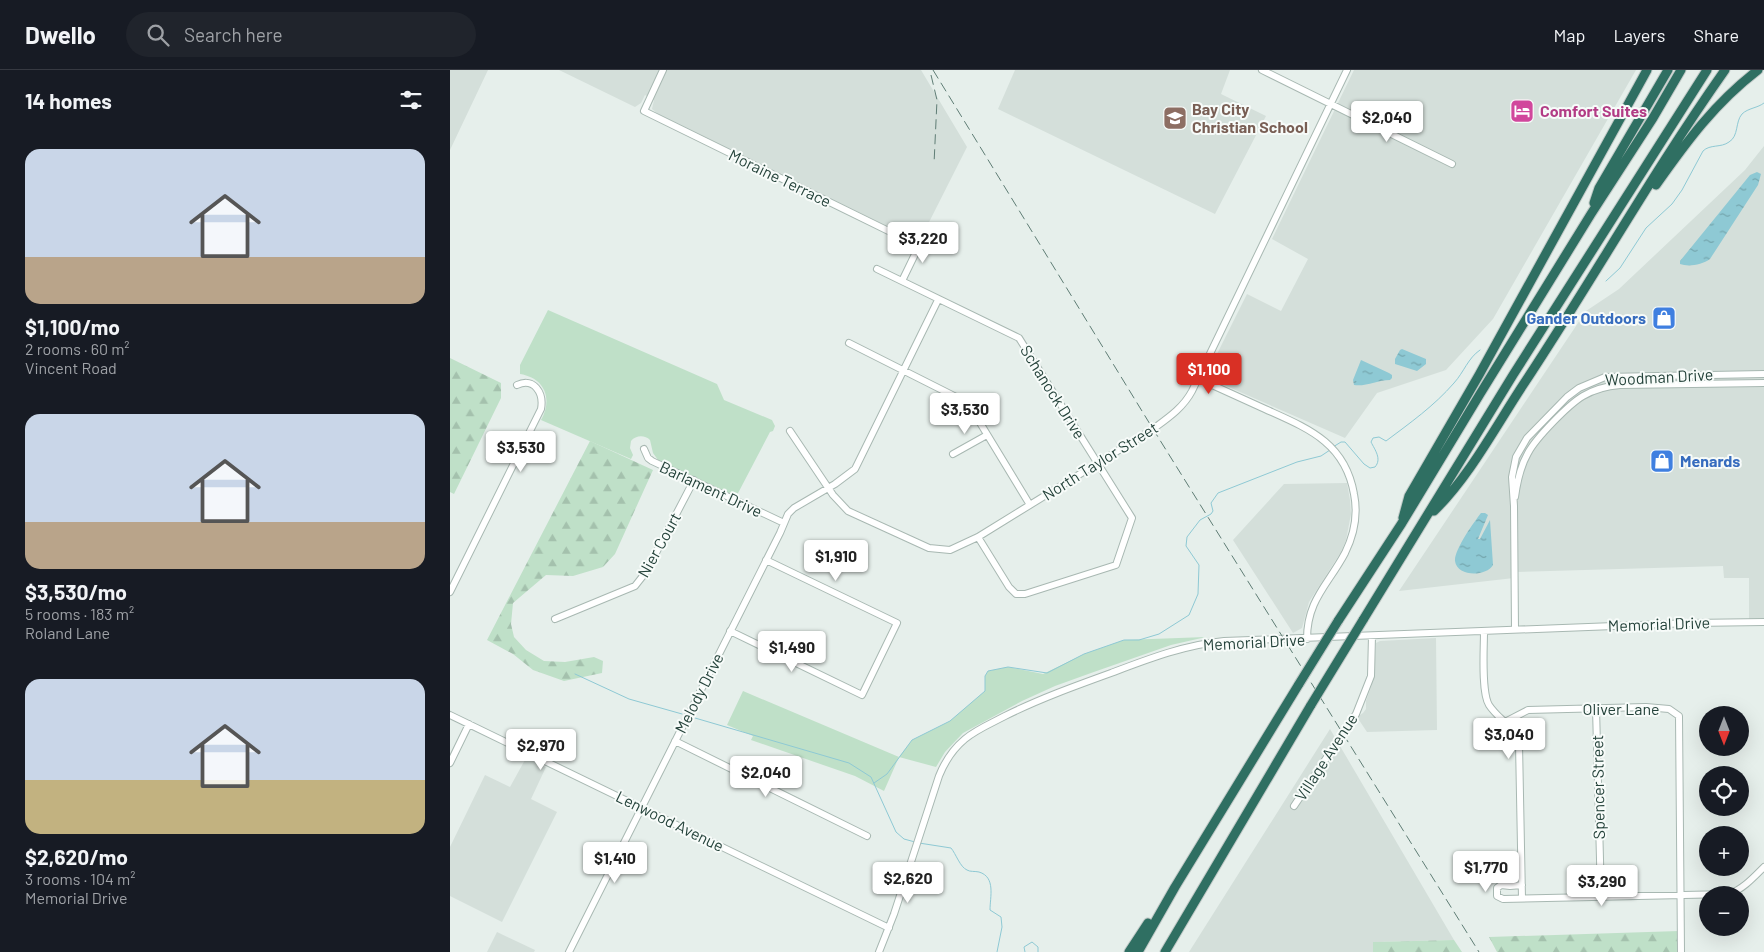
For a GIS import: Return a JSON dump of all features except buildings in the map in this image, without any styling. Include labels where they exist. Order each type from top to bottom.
[{"type":"highway","points":[[1402,523],[1409,496],[1479,375],[1647,70]]},
{"type":"highway","points":[[1591,214],[1599,188],[1668,70]]},
{"type":"highway","points":[[1138,952],[1175,887],[1299,684],[1402,523],[1591,214],[1653,118],[1680,70]]},
{"type":"highway","points":[[1165,952],[1363,620],[1522,360],[1707,70]]},
{"type":"highway","points":[[1424,520],[1450,495],[1478,455],[1725,70]]},
{"type":"highway","points":[[1626,222],[1637,212],[1707,116],[1731,92],[1758,70]]},
{"type":"highway","points":[[1129,952],[1175,887]]},
{"type":"street","name":"Moraine Terrace","points":[[663,70],[644,111],[917,245],[916,254],[902,282]]},
{"type":"street","points":[[1262,70],[1452,164]]},
{"type":"street","name":"North Taylor Street","points":[[790,431],[828,488],[848,511],[929,548],[950,550],[978,538],[1097,462],[1153,429],[1174,414],[1188,399],[1347,70]]},
{"type":"street","name":"Schanock Drive","points":[[877,269],[1019,338],[1132,518],[1116,565],[1025,594],[1016,594],[1009,587],[978,538]]},
{"type":"street","name":"Melody Drive","points":[[569,952],[788,514],[794,508],[855,469],[938,300]]},
{"type":"street","points":[[849,343],[968,403],[1030,505]]},
{"type":"street","name":"Woodman Drive","points":[[1515,630],[1513,467],[1527,438],[1562,402],[1579,388],[1605,377],[1764,374]]},
{"type":"street","points":[[1198,379],[1308,428],[1332,448],[1345,466],[1353,489],[1356,506],[1351,538],[1345,553],[1310,611],[1307,639]]},
{"type":"street","points":[[450,592],[541,409],[541,394],[536,386],[524,383],[517,385]]},
{"type":"street","name":"Woodman Drive","points":[[1514,506],[1518,481],[1527,454],[1534,443],[1573,404],[1589,393],[1607,386],[1620,385],[1764,383]]},
{"type":"street","points":[[954,454],[988,435]]},
{"type":"street","name":"Barlament Drive","points":[[644,449],[650,460],[784,523]]},
{"type":"street","name":"Nier Court","points":[[555,619],[635,586],[646,572],[694,480]]},
{"type":"street","points":[[730,631],[862,695],[897,623],[766,560]]},
{"type":"street","name":"Memorial Drive","points":[[879,952],[889,928],[939,776],[950,755],[970,735],[1013,712],[1057,692],[1179,649],[1224,641],[1691,623],[1764,622]]},
{"type":"street","points":[[1484,632],[1484,685],[1488,704],[1517,737],[1519,744],[1522,898]]},
{"type":"street","name":"Village Avenue","points":[[1294,806],[1353,719],[1366,692],[1371,676],[1372,636]]},
{"type":"street","name":"Spencer Street","points":[[1596,708],[1601,897]]},
{"type":"street","name":"Oliver Lane","points":[[1505,722],[1528,710],[1661,708],[1669,709],[1679,716],[1680,896]]},
{"type":"street","name":"Lenwood Avenue","points":[[450,715],[889,928]]},
{"type":"street","points":[[450,763],[469,724]]},
{"type":"street","points":[[675,741],[867,836]]},
{"type":"street","points":[[1522,885],[1501,885],[1497,888],[1497,896],[1501,899],[1729,894],[1737,891],[1764,867]]},
{"type":"street","points":[[1680,896],[1681,952]]},
{"type":"shaded area","points":[[450,70],[488,70],[450,150]]},
{"type":"shaded area","points":[[559,70],[921,70],[967,147],[919,242],[658,114],[652,109],[654,100],[645,95],[641,103],[635,107]]},
{"type":"shaded area","points":[[1015,70],[1230,70],[1221,94],[1266,116],[1215,214],[998,109]]},
{"type":"shaded area","points":[[1354,70],[1636,70],[1493,319],[1446,370],[1377,393],[1345,438],[1208,378],[1207,374],[1247,294],[1281,311],[1308,259],[1272,239]]},
{"type":"shaded area","points":[[1764,146],[1764,622],[1749,622],[1749,578],[1724,578],[1723,566],[1515,572],[1514,578],[1399,591],[1586,311],[1619,289],[1745,170]]},
{"type":"shaded area","points":[[1347,483],[1351,514],[1346,540],[1341,552],[1309,602],[1302,628],[1293,633],[1233,540],[1284,484]]},
{"type":"shaded area","points":[[1436,638],[1437,730],[1367,732],[1357,717],[1366,709],[1366,701],[1374,673],[1376,643],[1380,641]]},
{"type":"shaded area","points":[[1330,729],[1454,940],[1373,942],[1373,952],[1189,952]]},
{"type":"shaded area","points":[[526,758],[546,767],[531,799],[557,812],[502,922],[450,896],[450,847],[485,775],[510,787]]},
{"type":"shaded area","points":[[497,932],[535,950],[534,952],[487,952]]},
{"type":"green space","points":[[548,310],[717,384],[724,400],[772,420],[775,426],[773,431],[770,432],[736,497],[658,460],[653,453],[650,440],[646,437],[640,436],[631,441],[630,448],[633,455],[631,459],[541,420],[546,405],[544,391],[536,380],[520,374],[520,365]]},
{"type":"green space","points":[[450,358],[501,383],[501,398],[454,494],[450,492]]},
{"type":"green space","points":[[590,441],[653,470],[615,554],[603,567],[573,576],[546,575],[513,603],[511,624],[514,637],[526,650],[544,661],[565,662],[594,657],[603,661],[602,673],[564,681],[533,670],[513,654],[487,640]]},
{"type":"green space","points":[[1206,637],[1171,645],[1055,686],[1022,701],[963,733],[945,752],[936,767],[899,757],[912,740],[950,721],[985,691],[985,676],[988,671],[1008,667],[1043,674],[1084,654],[1124,640]]},
{"type":"green space","points":[[743,691],[899,757],[884,791],[855,776],[751,740],[753,736],[727,725]]},
{"type":"green space","points":[[1679,931],[1679,952],[1497,952],[1489,937]]},
{"type":"green space","points":[[1454,940],[1462,952],[1373,952],[1373,942]]},
{"type":"water","points":[[1757,172],[1761,174],[1758,185],[1710,259],[1695,265],[1680,264],[1680,261],[1750,175]]},
{"type":"water","points":[[1402,349],[1426,359],[1426,364],[1417,371],[1395,364],[1395,359]]},
{"type":"water","points":[[1361,360],[1389,373],[1392,375],[1392,378],[1390,380],[1354,385],[1353,380]]},
{"type":"water","points":[[1481,513],[1488,515],[1478,539],[1480,539],[1490,520],[1493,565],[1484,572],[1472,574],[1461,570],[1455,561],[1465,536]]},
{"type":"waterway","points":[[1606,281],[1620,268],[1646,228],[1672,204],[1682,190],[1703,151],[1709,147],[1729,142],[1736,133],[1738,121],[1742,114],[1764,103]]},
{"type":"waterway","points":[[1333,447],[1341,442],[1345,442],[1364,464],[1370,468],[1375,467],[1378,458],[1371,442],[1373,438],[1379,437],[1386,441],[1422,414],[1454,383],[1472,357],[1480,350]]},
{"type":"waterway","points":[[874,783],[887,774],[912,740],[950,721],[985,691],[985,676],[988,671],[1008,667],[1047,673],[1084,654],[1124,640],[1139,640],[1159,634],[1189,615],[1198,594],[1199,565],[1186,546],[1187,537],[1200,520],[1211,514],[1213,511],[1211,503],[1218,493],[1297,462],[1321,456],[1330,450]]},
{"type":"waterway","points":[[575,674],[629,699],[682,714]]},
{"type":"waterway","points":[[695,718],[849,763],[871,777],[896,832],[904,839],[915,842]]},
{"type":"waterway","points":[[919,843],[951,848],[965,868],[970,871],[979,872],[988,878],[991,888],[990,910],[1001,917],[1002,927],[997,952]]},
{"type":"waterway","points":[[1025,952],[1024,947],[1032,942],[1038,947],[1038,952]]},
{"type":"railway","points":[[933,70],[1153,429],[1479,952]]},
{"type":"railway","points":[[931,75],[937,100],[934,164]]},
{"type":"place","name":"Comfort Suites","points":[[1522,111]]},
{"type":"place","name":"Bay City Christian School","points":[[1175,118]]},
{"type":"place","name":"Gander Outdoors","points":[[1664,318]]},
{"type":"place","name":"Menards","points":[[1662,461]]}]
